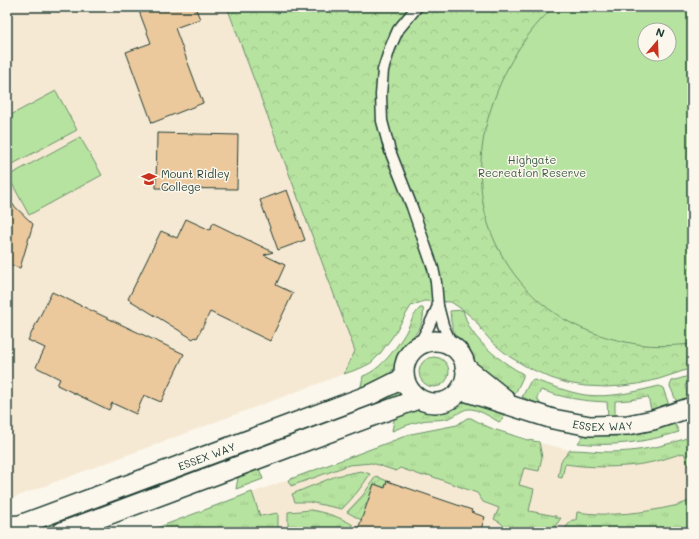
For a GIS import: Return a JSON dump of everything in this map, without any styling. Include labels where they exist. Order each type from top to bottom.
[{"type":"street","points":[[453,347],[445,343],[435,341],[426,342],[418,346],[411,352],[406,360],[404,378],[407,386],[418,399],[437,403],[446,401],[454,397],[461,390],[466,375],[465,367]]},
{"type":"street","name":"ESSEX WAY","points":[[453,347],[459,353],[465,367],[514,406]]},
{"type":"street","name":"ESSEX WAY","points":[[7,526],[20,525],[372,394],[404,378]]},
{"type":"street","name":"ESSEX WAY","points":[[461,390],[514,406],[553,420],[590,426],[628,425],[653,420],[692,407]]},
{"type":"street","name":"ESSEX WAY","points":[[62,532],[418,399]]},
{"type":"lane","points":[[416,7],[398,30],[383,70],[381,95],[382,121],[390,151],[433,268],[438,306],[443,325],[453,347]]},
{"type":"lane","points":[[418,346],[438,306]]},
{"type":"shaded area","name":"Mount Ridley College","points":[[7,7],[227,7],[355,351],[344,374],[7,500]]},
{"type":"shaded area","points":[[467,418],[471,418],[493,429],[528,440],[570,450],[610,452],[644,450],[692,436],[692,532],[146,532],[411,434],[457,425]]},
{"type":"green space","name":"Highgate Recreation Reserve","points":[[227,7],[692,7],[692,368],[659,379],[622,386],[585,386],[567,383],[551,378],[510,357],[493,343],[475,320],[451,302],[424,301],[411,306],[393,336],[371,363],[344,374],[355,351]]},
{"type":"green space","points":[[554,7],[692,7],[692,344],[659,346],[634,344],[599,335],[572,324],[541,303],[527,289],[504,259],[495,242],[483,205],[481,186],[481,163],[485,130],[495,97],[505,72],[535,27]]},
{"type":"green space","points":[[56,91],[77,130],[7,167],[7,117]]},
{"type":"green space","points":[[80,137],[102,175],[29,215],[8,176]]},
{"type":"green space","points":[[420,308],[423,308],[421,325],[405,346],[392,371],[381,380],[360,391],[363,376],[376,369],[388,357],[406,332]]},
{"type":"green space","points":[[463,310],[466,320],[476,337],[488,349],[523,374],[515,394],[475,364],[465,345],[455,336],[450,311]]},
{"type":"green space","points":[[434,357],[440,358],[448,366],[448,378],[440,386],[434,387],[428,386],[420,378],[419,372],[420,366],[428,358]]},
{"type":"green space","points":[[692,375],[692,382],[685,385],[689,398],[677,403],[670,386],[672,381]]},
{"type":"green space","points":[[534,380],[572,392],[594,396],[622,394],[659,386],[663,388],[669,405],[651,410],[648,397],[615,401],[615,417],[608,417],[607,402],[573,399],[541,390],[537,398],[541,405],[522,397],[530,382]]},
{"type":"green space","points":[[396,390],[402,398],[273,445],[271,440]]},
{"type":"green space","points":[[469,400],[483,404],[504,415],[503,419],[499,422],[480,412],[468,409],[449,418],[425,420],[392,431],[395,415],[414,410],[440,412]]},
{"type":"green space","points":[[467,418],[471,418],[493,429],[539,442],[542,457],[539,471],[524,468],[519,485],[534,489],[529,511],[561,518],[551,532],[508,531],[501,523],[494,519],[499,508],[483,502],[477,493],[428,475],[423,476],[400,468],[396,471],[372,463],[349,465],[291,486],[288,480],[411,434],[457,425]]},
{"type":"green space","points":[[675,424],[679,432],[642,441],[616,444],[578,443],[584,435],[617,436],[637,434]]},
{"type":"green space","points":[[692,436],[692,465],[689,466],[684,453],[653,462],[628,466],[596,467],[565,464],[562,478],[558,477],[561,461],[570,450],[609,452],[641,450],[672,443]]},
{"type":"green space","points":[[251,447],[253,452],[41,532],[26,532]]},
{"type":"green space","points":[[258,466],[263,479],[236,489],[239,472]]},
{"type":"green space","points":[[361,471],[370,474],[350,501],[342,509],[309,502],[295,502],[292,494],[336,476]]},
{"type":"green space","points":[[376,476],[387,481],[385,488],[374,484],[365,510],[363,521],[347,512],[363,495]]},
{"type":"green space","points":[[252,492],[260,516],[278,513],[278,532],[146,532]]},
{"type":"green space","points":[[692,500],[692,532],[562,532],[572,520],[576,520],[577,512],[614,514],[638,512],[676,506]]},
{"type":"green space","points":[[311,510],[322,512],[353,525],[348,532],[288,532],[288,512]]},
{"type":"building","points":[[149,7],[195,7],[200,19],[175,28],[203,103],[152,123],[126,52],[151,43],[139,11]]},
{"type":"building","points":[[157,133],[238,135],[237,189],[156,188]]},
{"type":"building","points":[[287,190],[305,240],[278,250],[260,200]]},
{"type":"building","points":[[7,199],[33,224],[20,268],[7,264]]},
{"type":"building","points":[[186,219],[210,230],[213,223],[273,252],[264,255],[285,265],[276,285],[293,293],[270,341],[210,312],[197,338],[195,337],[193,339],[128,299],[161,231],[177,238]]},
{"type":"building","points":[[52,292],[184,354],[161,402],[144,395],[136,414],[112,403],[109,410],[57,385],[60,379],[36,367],[45,348],[28,340]]},
{"type":"building","points":[[387,481],[472,510],[471,512],[485,517],[480,532],[357,532],[374,484],[385,488]]},
{"type":"place","name":"Mount Ridley College","points":[[149,179]]}]
